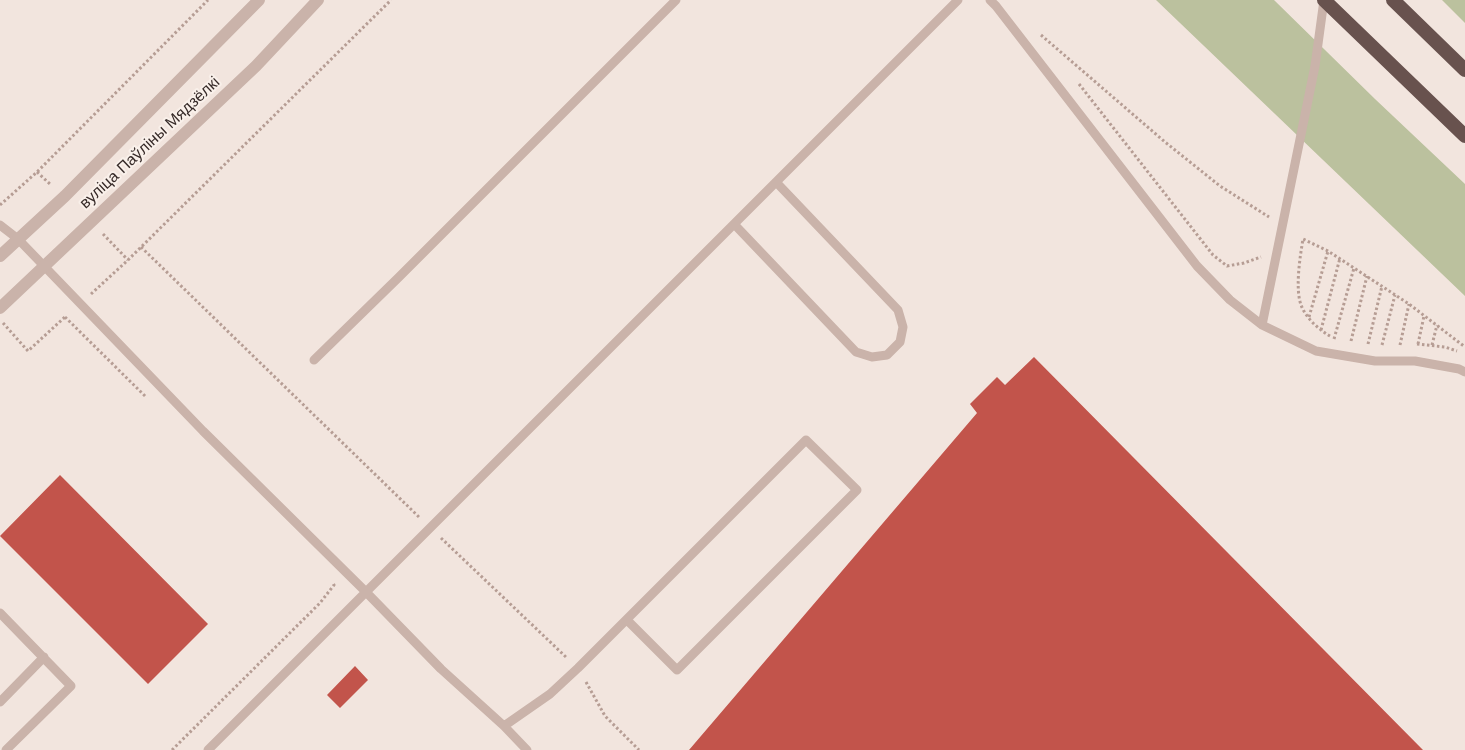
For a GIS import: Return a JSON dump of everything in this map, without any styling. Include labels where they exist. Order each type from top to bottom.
[{"type":"highway","points":[[1324,0],[1465,136]]},
{"type":"highway","points":[[1394,0],[1465,70]]},
{"type":"street","name":"вуліца Паўліны Мядзёлкі","points":[[0,256],[65,196],[259,0]]},
{"type":"street","name":"вуліца Паўліны Мядзёлкі","points":[[0,308],[256,66],[318,0]]},
{"type":"lane","points":[[314,360],[676,0]]},
{"type":"lane","points":[[208,750],[958,0]]},
{"type":"lane","points":[[990,0],[1197,266],[1230,300],[1262,324],[1316,351],[1374,361],[1415,361],[1459,368],[1465,372]]},
{"type":"lane","points":[[1262,324],[1315,66],[1324,0]]},
{"type":"lane","points":[[734,224],[856,352],[872,357],[887,355],[900,342],[904,327],[898,310],[776,182]]},
{"type":"lane","points":[[0,225],[18,239],[203,431],[441,669],[504,726],[527,750]]},
{"type":"lane","points":[[504,726],[550,694],[578,668],[806,440],[857,490],[677,670],[627,620]]},
{"type":"lane","points":[[0,613],[71,686],[6,750]]},
{"type":"lane","points":[[0,702],[44,657]]},
{"type":"path","points":[[0,205],[37,172],[208,0]]},
{"type":"path","points":[[0,320],[28,351],[141,247],[391,0]]},
{"type":"path","points":[[1053,51],[1041,35],[1165,142],[1220,186],[1274,220]]},
{"type":"path","points":[[1078,82],[1213,255],[1226,266],[1244,263],[1261,257],[1266,249]]},
{"type":"path","points":[[1342,341],[1334,339],[1321,331],[1309,318],[1301,305],[1299,262],[1303,239],[1340,258],[1409,304],[1465,347]]},
{"type":"path","points":[[141,247],[430,528],[578,668],[605,716],[639,750]]},
{"type":"path","points":[[1309,318],[1328,251]]},
{"type":"path","points":[[1321,331],[1340,258]]},
{"type":"path","points":[[1334,339],[1354,268]]},
{"type":"path","points":[[1351,344],[1367,276]]},
{"type":"path","points":[[1382,286],[1367,345],[1432,345],[1464,353]]},
{"type":"path","points":[[1382,345],[1395,295]]},
{"type":"path","points":[[1400,345],[1409,304]]},
{"type":"path","points":[[1418,344],[1424,316]]},
{"type":"path","points":[[1432,345],[1436,325]]},
{"type":"path","points":[[172,750],[320,603],[334,585]]},
{"type":"green space","points":[[1156,0],[1274,0],[1465,184],[1465,296]]},
{"type":"green space","points":[[1442,0],[1465,0],[1465,23]]},
{"type":"building","points":[[1034,357],[1423,750],[689,750],[977,413],[970,404],[997,377],[1005,385]]},
{"type":"building","points":[[60,475],[208,624],[148,684],[0,536]]},
{"type":"building","points":[[355,666],[368,680],[340,708],[327,695]]}]
